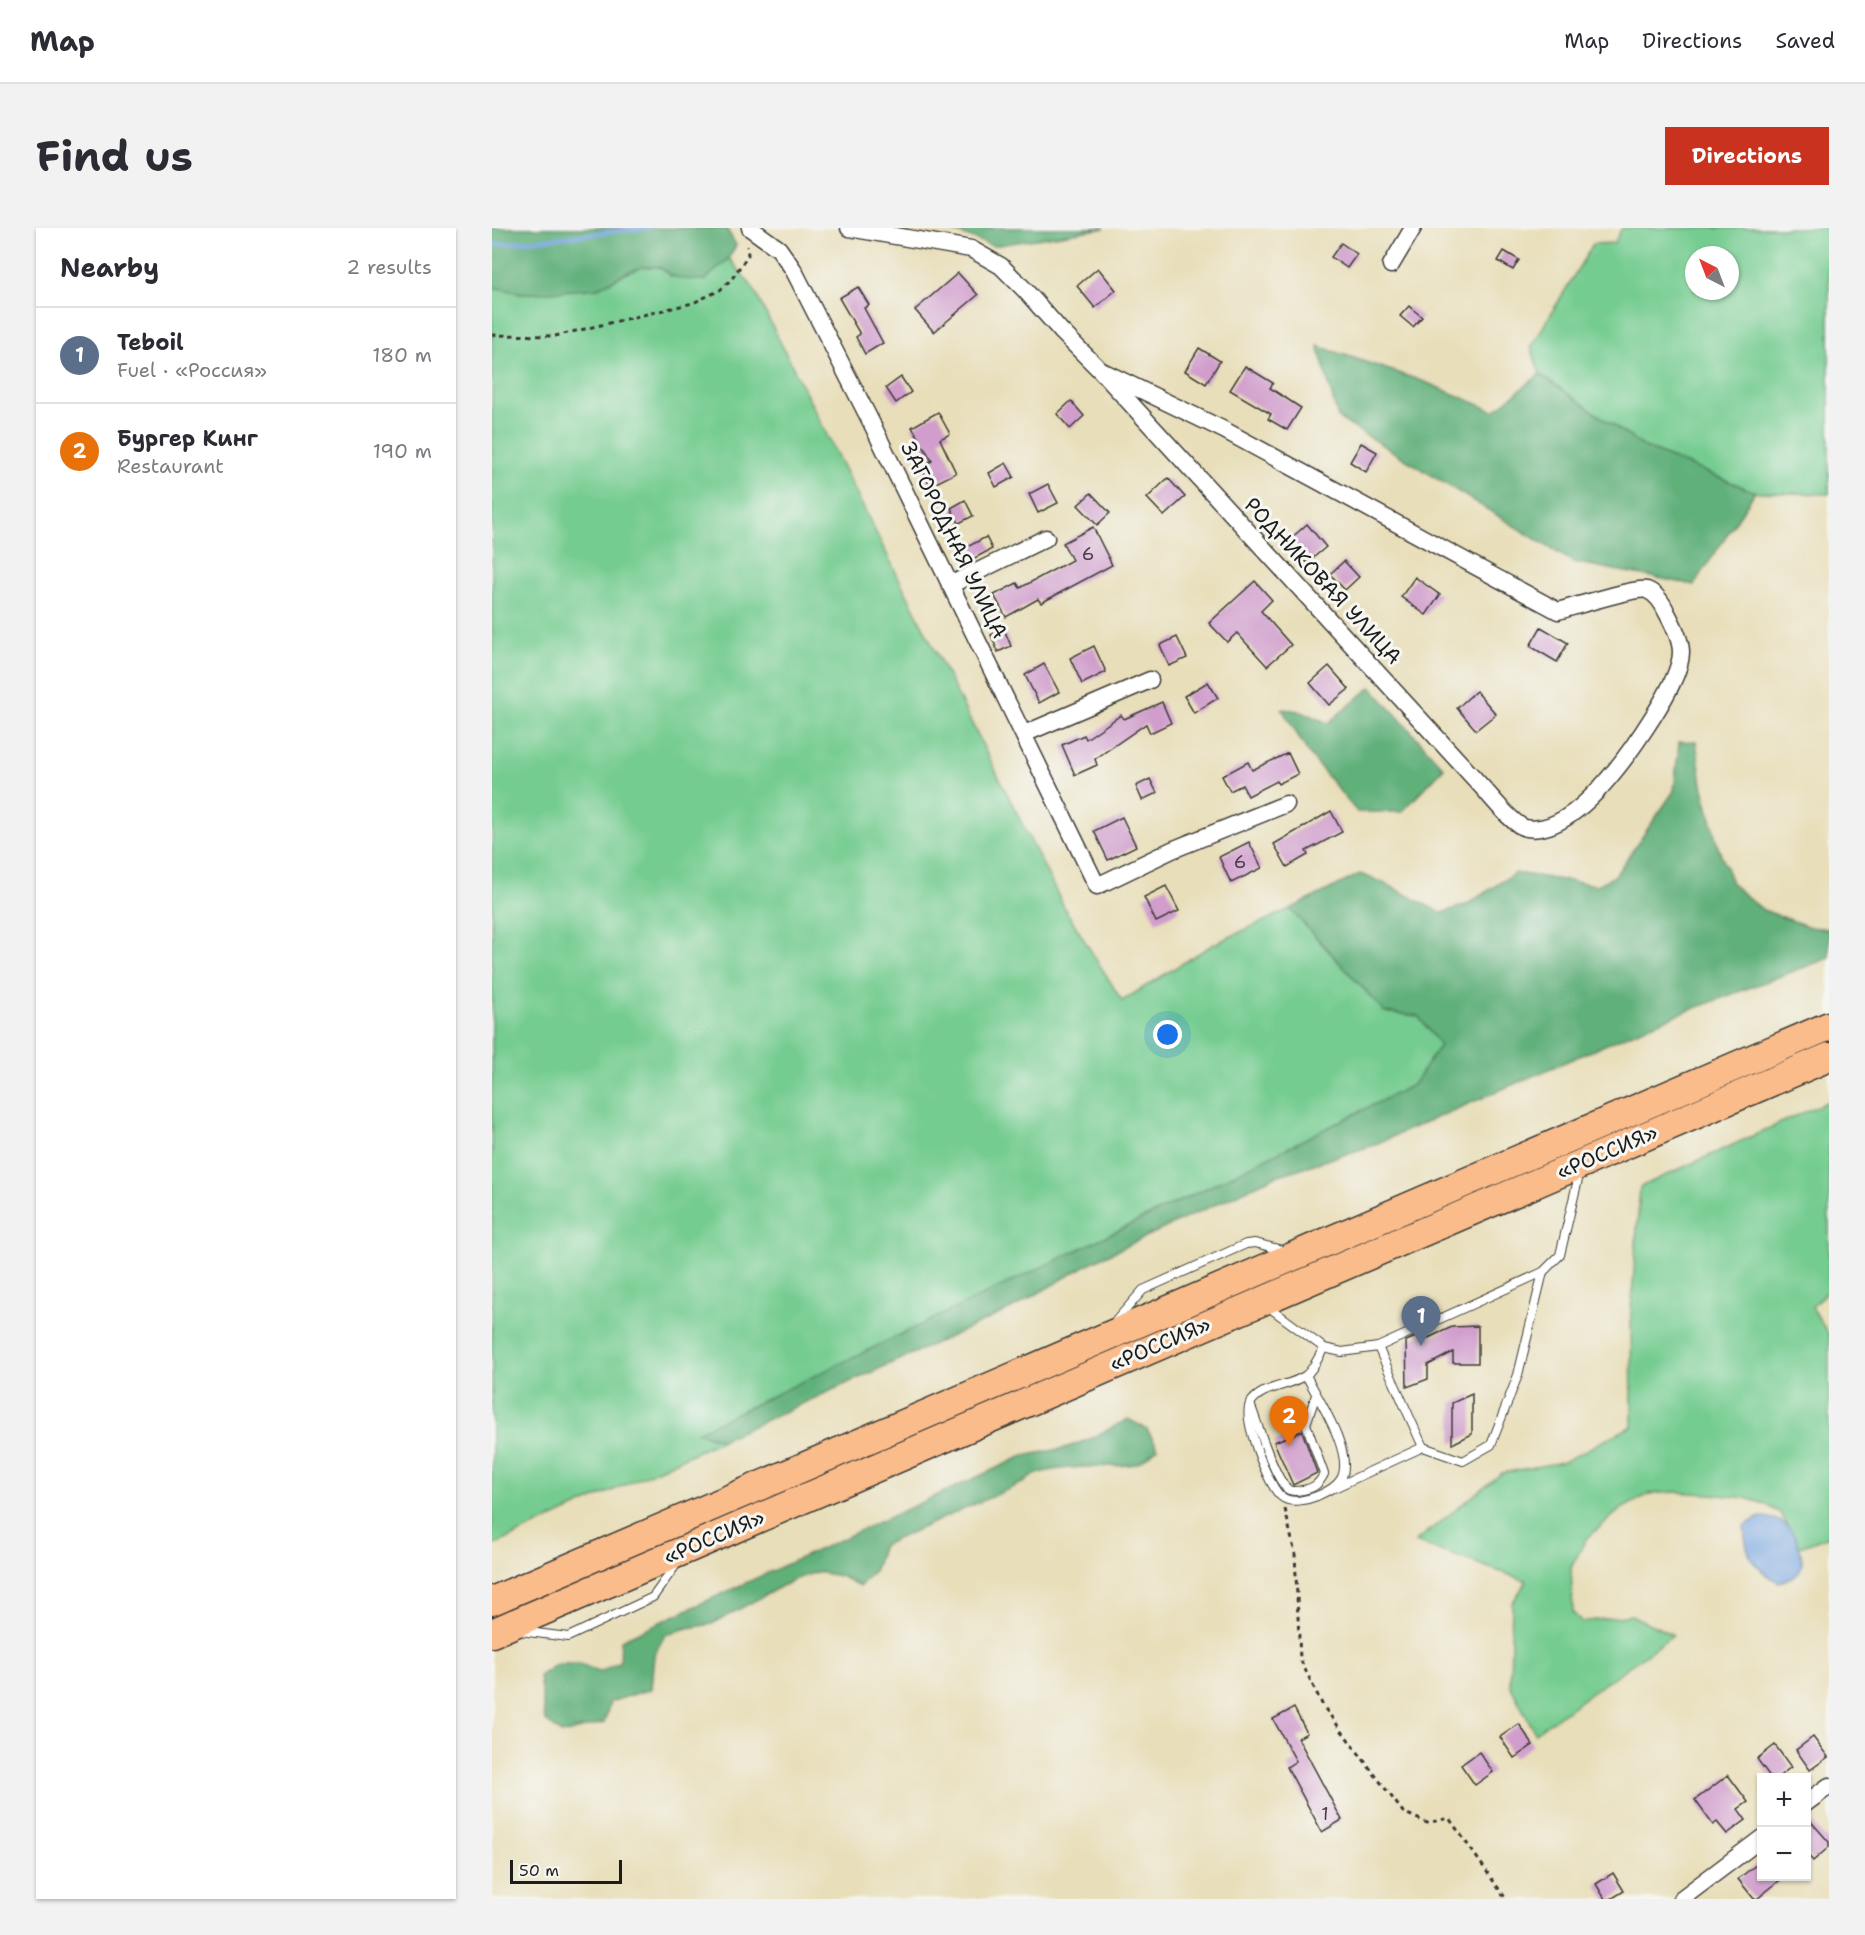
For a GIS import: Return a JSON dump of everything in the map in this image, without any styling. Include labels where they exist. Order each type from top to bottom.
[{"type":"highway","name":"«РОССИЯ»","points":[[492,1601],[1829,1026]]},
{"type":"highway","name":"«РОССИЯ»","points":[[497,1631],[1829,1057]]},
{"type":"street","name":"РОДНИКОВАЯ УЛИЦА","points":[[849,228],[971,249],[1001,266],[1060,331],[1100,370],[1467,771],[1522,827],[1534,829],[1559,821],[1601,788],[1622,764],[1656,711],[1676,671],[1681,652],[1668,616],[1655,595],[1642,589],[1558,611],[1224,430],[1100,370]]},
{"type":"street","points":[[1391,265],[1413,228]]},
{"type":"street","name":"ЗАГОРОДНАЯ УЛИЦА","points":[[748,232],[779,249],[794,269],[1097,886],[1172,850],[1286,804]]},
{"type":"street","points":[[950,585],[1046,538]]},
{"type":"street","points":[[1024,734],[1150,680]]},
{"type":"street","points":[[1811,1799],[1829,1786]]},
{"type":"street","points":[[1682,1898],[1757,1841]]},
{"type":"lane","points":[[1261,1301],[1324,1348],[1342,1352],[1378,1347],[1543,1272],[1560,1256],[1582,1162]]},
{"type":"lane","points":[[1324,1348],[1306,1375],[1262,1393],[1250,1404],[1247,1414],[1249,1426],[1274,1489],[1282,1498],[1296,1502],[1331,1490],[1423,1447],[1463,1461],[1491,1445],[1518,1375],[1543,1272]]},
{"type":"lane","points":[[1378,1347],[1423,1447]]},
{"type":"lane","points":[[1306,1375],[1341,1445],[1344,1464],[1341,1478],[1331,1490]]},
{"type":"lane","points":[[1250,1404],[1278,1477],[1288,1489],[1296,1492],[1309,1489],[1319,1483],[1324,1474],[1306,1424],[1316,1395]]},
{"type":"path","points":[[492,335],[555,336],[693,303],[720,290],[731,280],[748,255],[748,232]]},
{"type":"path","points":[[1282,1498],[1295,1554],[1300,1659],[1323,1706],[1403,1812],[1426,1823],[1449,1818],[1506,1899]]},
{"type":"green space","points":[[492,228],[726,228],[736,245],[729,258],[705,280],[680,278],[670,275],[659,267],[643,267],[628,272],[598,288],[521,293],[492,287]]},
{"type":"green space","points":[[944,228],[1105,228],[993,246]]},
{"type":"green space","points":[[1622,228],[1829,228],[1829,494],[1755,492],[1644,447],[1540,374],[1531,347],[1593,244],[1614,243]]},
{"type":"green space","points":[[729,258],[753,288],[1065,909],[1122,1001],[1212,945],[1290,909],[1385,1012],[1418,1016],[1441,1045],[1413,1085],[1207,1188],[698,1432],[722,1440],[492,1546],[492,287],[521,293],[598,288],[628,272],[643,267],[659,267],[671,276],[705,280]]},
{"type":"green space","points":[[1318,346],[1425,382],[1494,411],[1540,374],[1644,447],[1755,492],[1694,585],[1573,562],[1338,418]]},
{"type":"green space","points":[[1371,687],[1444,768],[1402,812],[1357,812],[1309,754],[1282,709],[1299,711],[1328,723]]},
{"type":"green space","points":[[1696,741],[1702,784],[1718,847],[1733,885],[1763,910],[1810,927],[1829,929],[1829,958],[1658,1022],[1371,1146],[1276,1176],[1092,1262],[1011,1309],[722,1440],[697,1432],[1207,1188],[1413,1085],[1440,1045],[1418,1016],[1385,1012],[1290,909],[1360,874],[1384,883],[1441,913],[1466,905],[1515,873],[1597,885],[1615,876],[1674,791],[1679,742]]},
{"type":"green space","points":[[1829,1101],[1829,1289],[1812,1307],[1829,1335],[1829,1536],[1800,1547],[1780,1513],[1765,1504],[1745,1498],[1673,1492],[1649,1494],[1621,1509],[1586,1539],[1571,1568],[1573,1613],[1582,1622],[1631,1615],[1673,1635],[1535,1733],[1510,1685],[1512,1603],[1527,1581],[1415,1542],[1502,1473],[1563,1462],[1632,1426],[1631,1311],[1640,1187]]},
{"type":"green space","points":[[1128,1419],[1147,1429],[1158,1448],[1138,1463],[1045,1471],[883,1545],[875,1569],[860,1586],[840,1576],[816,1572],[793,1580],[712,1624],[687,1628],[665,1635],[654,1655],[651,1689],[610,1702],[604,1723],[562,1734],[545,1720],[539,1676],[557,1664],[580,1664],[600,1672],[620,1661],[621,1640],[1023,1456],[1065,1448],[1090,1439]]},
{"type":"water","points":[[1760,1517],[1781,1522],[1794,1534],[1802,1566],[1793,1577],[1779,1582],[1762,1571],[1752,1560],[1744,1526]]},
{"type":"building","points":[[1341,243],[1357,254],[1347,268],[1331,257]]},
{"type":"building","points":[[1504,251],[1519,260],[1513,270],[1498,261]]},
{"type":"building","points":[[1098,268],[1116,290],[1095,308],[1077,286]]},
{"type":"building","points":[[958,273],[978,295],[934,332],[915,310]]},
{"type":"building","points":[[858,287],[869,305],[864,308],[883,343],[865,354],[856,337],[860,334],[839,298]]},
{"type":"building","points":[[1409,306],[1422,317],[1413,327],[1400,316]]},
{"type":"building","points":[[1199,348],[1220,361],[1206,384],[1185,371]]},
{"type":"building","points":[[1245,366],[1273,383],[1270,388],[1301,408],[1287,430],[1268,419],[1271,414],[1230,390]]},
{"type":"building","points":[[901,377],[911,392],[896,403],[886,388]]},
{"type":"building","points":[[1071,401],[1084,416],[1070,429],[1057,414]]},
{"type":"building","points":[[938,412],[950,434],[940,439],[956,473],[930,486],[921,466],[932,461],[912,427]]},
{"type":"building","points":[[1361,443],[1377,452],[1366,472],[1350,462]]},
{"type":"building","points":[[1006,463],[1014,477],[996,487],[989,473]]},
{"type":"building","points":[[1168,478],[1185,497],[1164,516],[1147,498]]},
{"type":"building","points":[[1048,484],[1058,503],[1038,513],[1029,494]]},
{"type":"building","points":[[1091,493],[1110,513],[1097,525],[1078,505]]},
{"type":"building","points":[[965,500],[973,516],[959,523],[951,508]]},
{"type":"building","points":[[1307,524],[1326,547],[1307,563],[1288,541]]},
{"type":"building","points":[[1093,527],[1112,565],[1041,603],[1038,599],[1006,617],[994,595],[1017,583],[1020,588],[1072,560],[1063,543]]},
{"type":"building","points":[[986,537],[992,549],[971,560],[965,548]]},
{"type":"building","points":[[1344,561],[1359,577],[1345,590],[1330,574]]},
{"type":"building","points":[[1415,577],[1440,595],[1426,615],[1401,597]]},
{"type":"building","points":[[1255,581],[1272,600],[1261,611],[1291,645],[1267,666],[1237,633],[1227,642],[1209,623]]},
{"type":"building","points":[[1541,627],[1568,643],[1557,662],[1530,646]]},
{"type":"building","points":[[1004,629],[1011,646],[998,652],[991,635]]},
{"type":"building","points":[[1177,637],[1187,658],[1169,666],[1160,645]]},
{"type":"building","points":[[1094,646],[1106,672],[1082,684],[1070,658]]},
{"type":"building","points":[[1044,664],[1059,692],[1039,703],[1025,675]]},
{"type":"building","points":[[1329,666],[1349,689],[1329,705],[1310,683]]},
{"type":"building","points":[[1208,682],[1218,698],[1194,713],[1184,696]]},
{"type":"building","points":[[1476,691],[1496,714],[1476,730],[1457,708]]},
{"type":"building","points":[[1162,702],[1171,723],[1150,733],[1146,724],[1095,759],[1097,765],[1075,775],[1062,745],[1084,735],[1086,739],[1121,715],[1124,719]]},
{"type":"building","points":[[1288,753],[1298,774],[1278,784],[1277,781],[1248,796],[1242,785],[1230,791],[1222,776],[1248,762],[1252,770]]},
{"type":"building","points":[[1150,779],[1157,793],[1142,800],[1136,786]]},
{"type":"building","points":[[1331,811],[1342,832],[1306,851],[1308,855],[1287,867],[1274,844]]},
{"type":"building","points":[[1122,817],[1136,846],[1108,860],[1094,831]]},
{"type":"building","points":[[1249,842],[1262,868],[1231,883],[1219,857]]},
{"type":"building","points":[[1166,886],[1179,911],[1156,922],[1144,897]]},
{"type":"building","points":[[1478,1326],[1478,1363],[1453,1363],[1453,1352],[1428,1365],[1428,1379],[1407,1387],[1406,1341],[1428,1332],[1428,1338],[1452,1327]]},
{"type":"building","points":[[1472,1394],[1472,1434],[1452,1444],[1452,1403]]},
{"type":"building","points":[[1302,1431],[1317,1473],[1293,1485],[1274,1442]]},
{"type":"building","points":[[1294,1708],[1307,1733],[1298,1738],[1342,1820],[1322,1832],[1287,1767],[1296,1761],[1273,1719]]},
{"type":"building","points":[[1519,1724],[1533,1745],[1514,1758],[1500,1737]]},
{"type":"building","points":[[1813,1737],[1828,1757],[1810,1770],[1796,1750]]},
{"type":"building","points":[[1775,1745],[1791,1767],[1783,1773],[1767,1773],[1757,1759]]},
{"type":"building","points":[[1479,1752],[1493,1772],[1475,1785],[1461,1765]]},
{"type":"building","points":[[1728,1775],[1748,1802],[1738,1809],[1746,1820],[1727,1834],[1717,1822],[1713,1825],[1695,1800]]},
{"type":"building","points":[[1811,1822],[1829,1842],[1829,1847],[1813,1861],[1811,1859]]},
{"type":"building","points":[[1757,1864],[1757,1881],[1779,1881],[1754,1899],[1738,1879]]},
{"type":"building","points":[[1613,1873],[1624,1891],[1611,1899],[1605,1899],[1596,1884]]},
{"type":"waterway","points":[[492,245],[648,228]]},
{"type":"place","name":"Teboil","points":[[1421,1346]]},
{"type":"place","name":"Бургер Кинг","points":[[1289,1446]]}]
